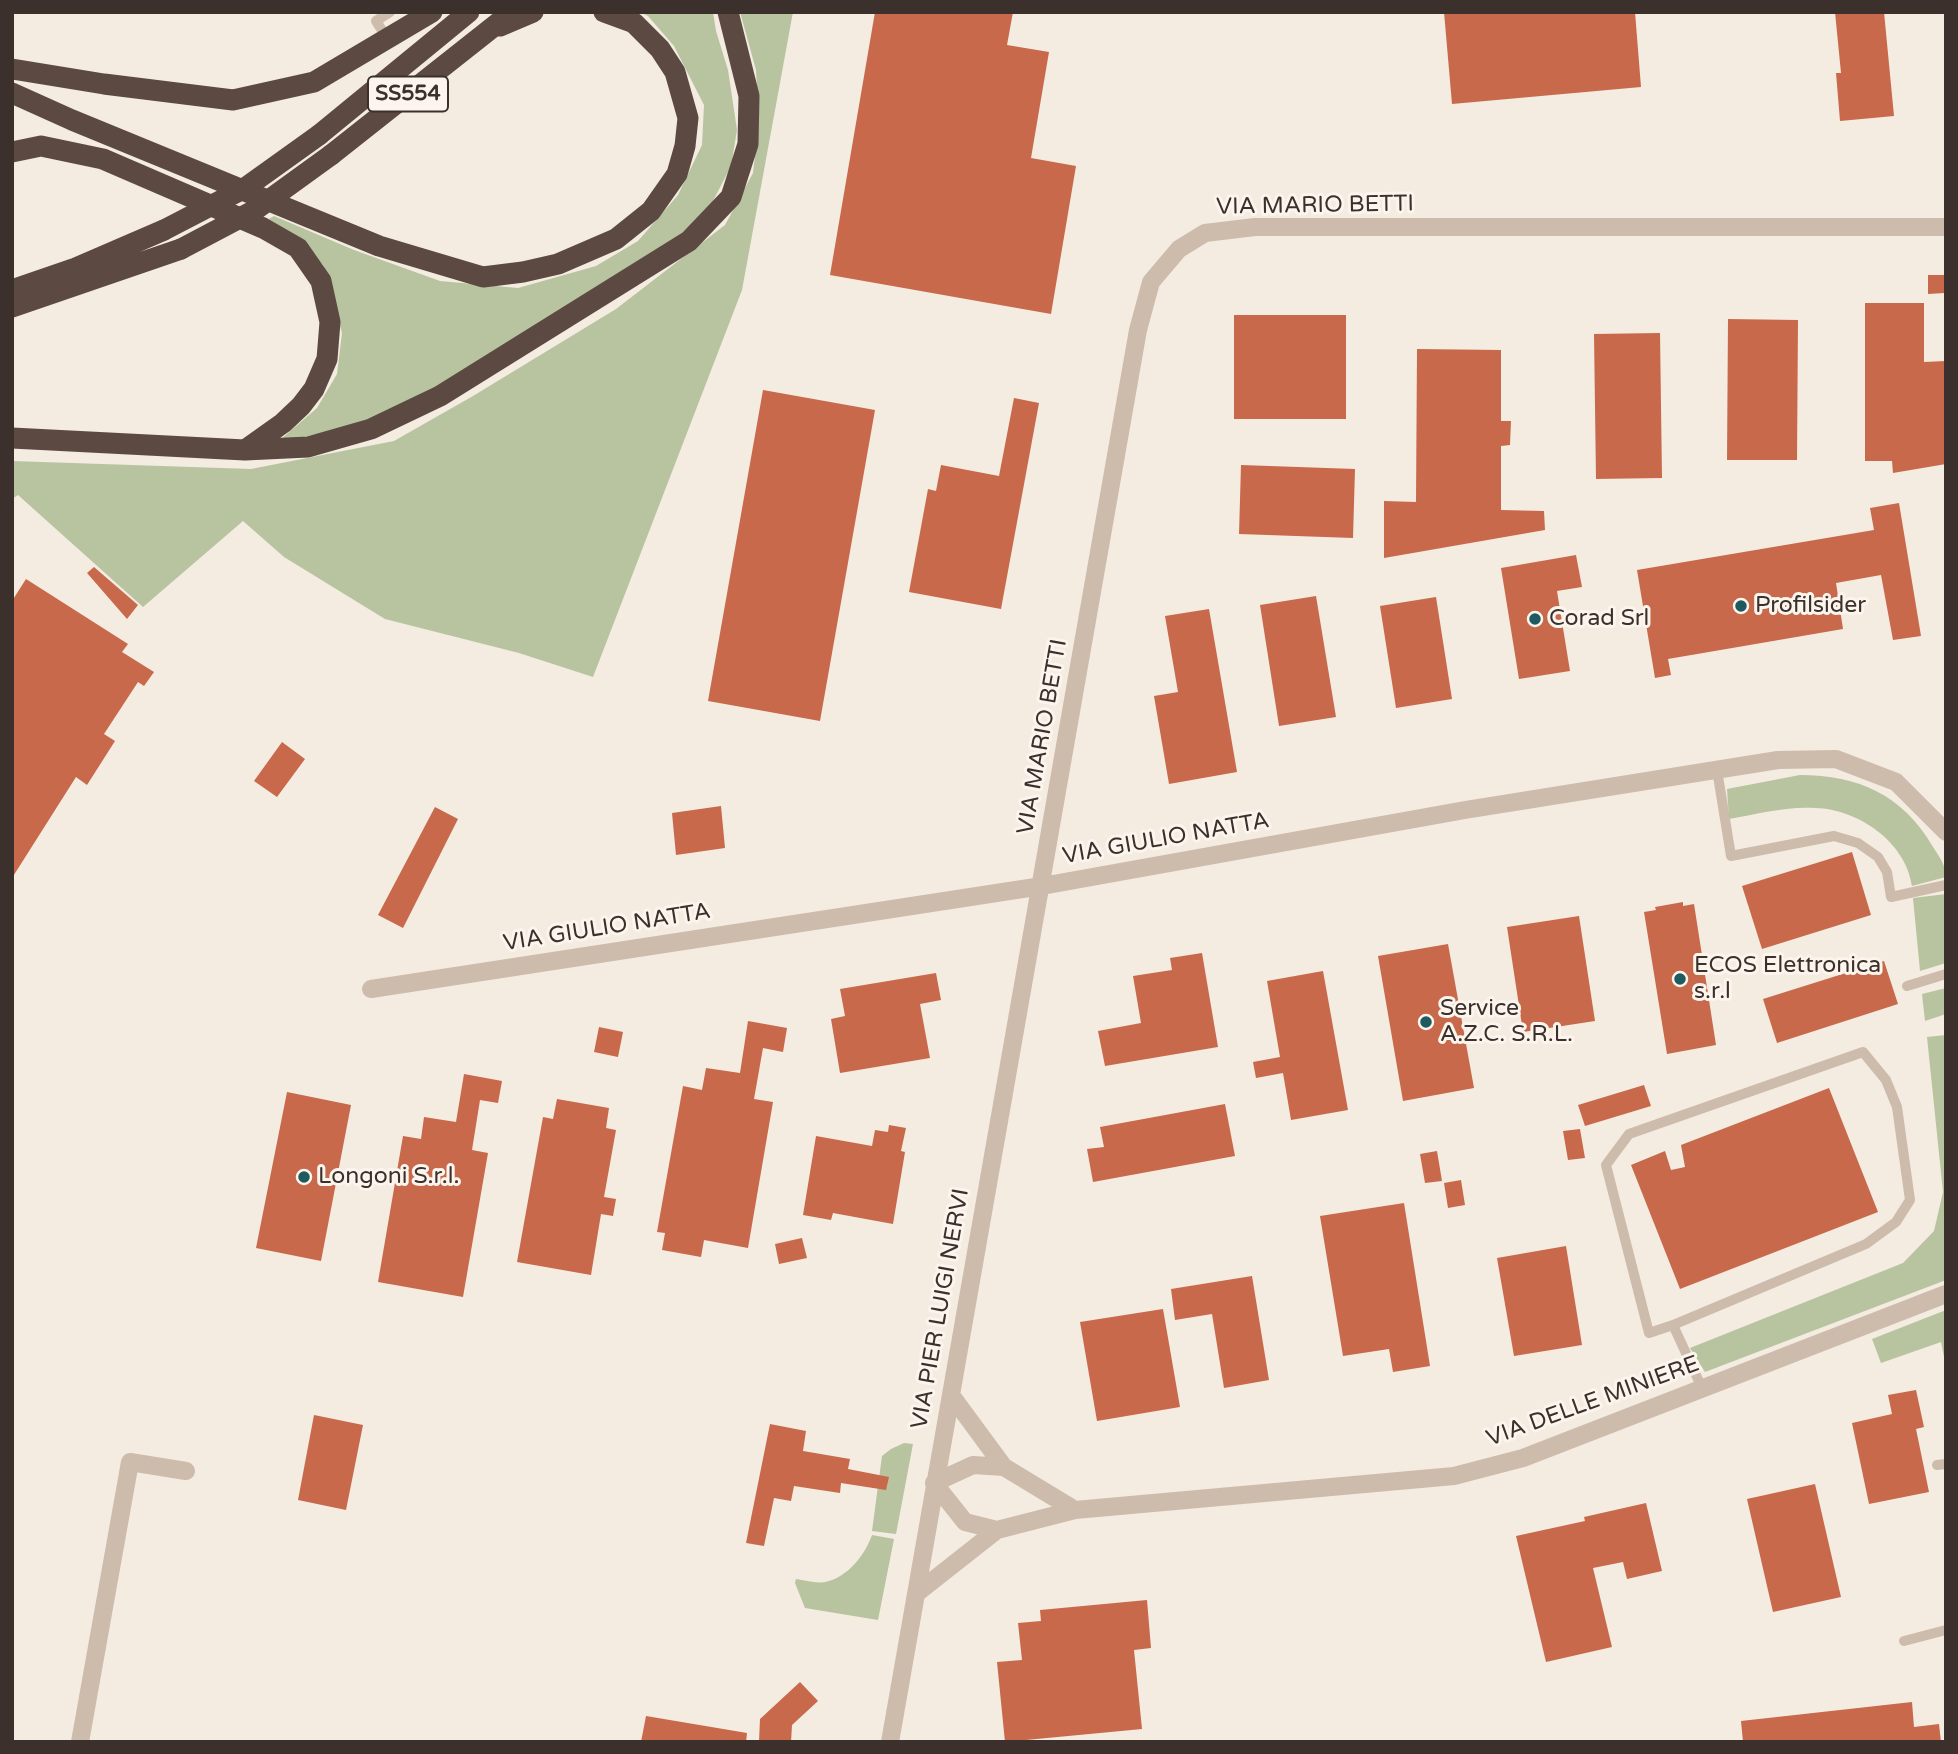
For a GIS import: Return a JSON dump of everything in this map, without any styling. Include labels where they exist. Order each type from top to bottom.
[{"type":"highway","points":[[12,69],[104,85],[233,100],[314,82],[382,30],[432,12]]},
{"type":"highway","name":"SS554","points":[[12,290],[76,268],[164,230],[245,188],[319,135],[469,12]]},
{"type":"highway","name":"SS554","points":[[12,307],[181,249],[255,210],[331,155],[512,12]]},
{"type":"highway","points":[[485,32],[533,12]]},
{"type":"highway","points":[[12,93],[379,246],[483,277],[523,272],[558,264],[616,239],[651,211],[677,174],[685,146],[688,118],[675,72],[660,49],[634,23],[604,12]]},
{"type":"highway","points":[[12,438],[245,450],[308,447],[371,429],[429,402],[689,241],[731,197],[748,144],[749,96],[728,12]]},
{"type":"highway","points":[[12,152],[41,146],[103,159],[263,228],[298,248],[321,281],[330,322],[327,359],[314,389],[300,406],[283,423],[245,450]]},
{"type":"street","name":"VIA MARIO BETTI","points":[[1042,886],[1138,330],[1152,282],[1178,249],[1205,233],[1255,227],[1946,227]]},
{"type":"street","name":"VIA GIULIO NATTA","points":[[371,989],[1042,886],[1452,812],[1778,760],[1836,759],[1896,782],[1946,832]]},
{"type":"street","name":"VIA PIER LUIGI NERVI","points":[[890,1742],[1042,886]]},
{"type":"street","name":"VIA DELLE MINIERE","points":[[917,1593],[997,1530],[1075,1510],[1454,1476],[1523,1458],[1946,1294]]},
{"type":"street","points":[[951,1395],[1004,1467],[1075,1510]]},
{"type":"street","points":[[80,1742],[130,1462],[186,1471]]},
{"type":"street","points":[[997,1530],[965,1522],[934,1483],[973,1465],[1004,1467]]},
{"type":"lane","points":[[382,30],[390,12]]},
{"type":"lane","points":[[1717,770],[1731,856],[1834,836],[1858,843],[1878,857],[1887,872],[1891,897],[1946,885]]},
{"type":"lane","points":[[1907,986],[1946,974]]},
{"type":"lane","points":[[1863,1052],[1886,1080],[1897,1107],[1910,1200],[1896,1222],[1866,1244],[1673,1325],[1648,1333],[1606,1165],[1614,1151],[1629,1134],[1863,1052]]},
{"type":"lane","points":[[1673,1325],[1702,1388]]},
{"type":"lane","points":[[1905,1641],[1946,1630]]},
{"type":"green space","points":[[640,12],[713,12],[728,70],[737,130],[731,166],[712,203],[678,238],[428,392],[351,427],[280,440],[317,408],[337,374],[342,333],[323,265],[292,233],[267,220],[274,216],[354,250],[440,281],[518,288],[596,266],[638,241],[678,195],[702,145],[704,105],[674,46],[648,16]]},
{"type":"green space","points":[[740,12],[793,12],[742,290],[593,677],[519,653],[385,619],[284,557],[243,521],[143,607],[18,495],[12,499],[12,461],[251,469],[394,441],[616,309],[725,225],[753,173],[759,122],[756,70]]},
{"type":"green space","points":[[1800,775],[1841,779],[1860,784],[1893,801],[1921,829],[1942,861],[1946,877],[1912,886],[1908,870],[1890,842],[1877,831],[1847,814],[1815,808],[1794,808],[1729,819],[1727,789]]},
{"type":"green space","points":[[1946,894],[1946,963],[1920,971],[1913,898]]},
{"type":"green space","points":[[1946,988],[1946,1014],[1925,1021],[1922,994]]},
{"type":"green space","points":[[1946,1035],[1946,1280],[1705,1372],[1690,1348],[1903,1263],[1934,1231],[1943,1192],[1927,1037]]},
{"type":"green space","points":[[1946,1310],[1946,1367],[1941,1342],[1881,1363],[1872,1339]]},
{"type":"green space","points":[[904,1443],[913,1444],[896,1534],[872,1531],[882,1456]]},
{"type":"green space","points":[[872,1535],[894,1539],[878,1620],[805,1608],[795,1583],[796,1579],[822,1582],[841,1576],[860,1558]]},
{"type":"building","points":[[875,12],[1013,12],[1007,45],[1049,52],[1031,158],[1076,166],[1051,314],[830,275]]},
{"type":"building","points":[[1444,12],[1635,12],[1641,87],[1452,104]]},
{"type":"building","points":[[1835,12],[1884,12],[1894,116],[1840,121],[1836,73],[1841,73]]},
{"type":"building","points":[[1928,275],[1945,275],[1945,293],[1928,294]]},
{"type":"building","points":[[1865,303],[1924,303],[1924,362],[1946,361],[1946,464],[1893,473],[1892,461],[1865,461]]},
{"type":"building","points":[[1234,315],[1346,315],[1346,419],[1234,419]]},
{"type":"building","points":[[1728,319],[1798,320],[1797,460],[1727,460]]},
{"type":"building","points":[[1660,333],[1662,478],[1596,479],[1594,334]]},
{"type":"building","points":[[1417,349],[1501,350],[1501,421],[1511,421],[1510,445],[1501,446],[1501,510],[1544,511],[1545,530],[1384,558],[1384,501],[1416,502]]},
{"type":"building","points":[[763,390],[875,410],[820,721],[708,701]]},
{"type":"building","points":[[1014,398],[1039,403],[1001,609],[909,592],[928,489],[936,491],[941,465],[999,476]]},
{"type":"building","points":[[1241,465],[1355,469],[1353,538],[1239,534]]},
{"type":"building","name":"Profilsider","points":[[1899,503],[1921,636],[1893,640],[1881,575],[1836,583],[1843,629],[1668,659],[1671,675],[1655,678],[1637,570],[1874,530],[1870,508]]},
{"type":"building","name":"Corad Srl","points":[[1576,555],[1582,587],[1557,591],[1570,671],[1519,679],[1501,568]]},
{"type":"building","points":[[94,567],[138,605],[127,619],[87,573]]},
{"type":"building","points":[[26,579],[128,644],[122,652],[154,672],[144,686],[138,682],[104,734],[115,741],[87,785],[76,777],[12,878],[12,601]]},
{"type":"building","points":[[1316,596],[1336,717],[1279,726],[1260,605]]},
{"type":"building","points":[[1436,597],[1452,699],[1396,708],[1380,606]]},
{"type":"building","points":[[1209,609],[1237,772],[1169,784],[1154,696],[1178,692],[1165,616]]},
{"type":"building","points":[[282,742],[305,759],[277,797],[254,781]]},
{"type":"building","points":[[721,806],[725,848],[676,855],[672,813]]},
{"type":"building","points":[[435,807],[458,819],[403,928],[378,915]]},
{"type":"building","points":[[1852,852],[1871,915],[1762,949],[1742,886]]},
{"type":"building","name":"ECOS Elettronica s.r.l","points":[[1683,902],[1683,906],[1694,904],[1716,1045],[1667,1054],[1644,912],[1656,910],[1655,907]]},
{"type":"building","points":[[1579,916],[1595,1021],[1523,1032],[1507,927]]},
{"type":"building","name":"Service A.Z.C. S.R.L.","points":[[1448,944],[1474,1088],[1403,1101],[1378,956]]},
{"type":"building","points":[[1202,953],[1218,1047],[1105,1066],[1098,1031],[1141,1023],[1133,976],[1172,970],[1170,958]]},
{"type":"building","points":[[1884,961],[1898,1004],[1777,1043],[1763,999]]},
{"type":"building","points":[[1323,971],[1348,1110],[1291,1120],[1283,1073],[1256,1078],[1253,1062],[1280,1057],[1267,981]]},
{"type":"building","points":[[936,973],[941,1000],[920,1004],[930,1058],[840,1073],[831,1019],[845,1016],[840,989]]},
{"type":"building","points":[[748,1021],[787,1028],[783,1052],[763,1048],[754,1099],[773,1102],[748,1248],[704,1240],[701,1257],[662,1250],[665,1233],[657,1232],[683,1086],[702,1090],[706,1068],[740,1073]]},
{"type":"building","points":[[599,1027],[623,1032],[618,1057],[594,1052]]},
{"type":"building","points":[[464,1074],[502,1081],[498,1103],[480,1100],[472,1150],[488,1153],[463,1297],[378,1282],[403,1136],[421,1139],[424,1117],[456,1122]]},
{"type":"building","points":[[1644,1085],[1651,1106],[1585,1126],[1578,1105]]},
{"type":"building","points":[[1829,1088],[1878,1212],[1680,1289],[1631,1165],[1665,1151],[1671,1170],[1685,1167],[1681,1145]]},
{"type":"building","name":"Longoni S.r.l.","points":[[287,1092],[351,1105],[321,1261],[256,1248]]},
{"type":"building","points":[[557,1099],[609,1108],[606,1128],[616,1130],[604,1197],[616,1199],[613,1216],[601,1214],[591,1275],[517,1262],[543,1117],[553,1119]]},
{"type":"building","points":[[1225,1104],[1235,1156],[1093,1182],[1087,1149],[1104,1147],[1100,1127]]},
{"type":"building","points":[[889,1125],[906,1128],[901,1151],[905,1152],[893,1224],[833,1213],[831,1220],[803,1215],[816,1136],[872,1146],[875,1130],[888,1132]]},
{"type":"building","points":[[1580,1129],[1585,1158],[1568,1160],[1563,1131]]},
{"type":"building","points":[[1437,1151],[1442,1181],[1425,1183],[1420,1154]]},
{"type":"building","points":[[1461,1180],[1465,1205],[1448,1208],[1444,1183]]},
{"type":"building","points":[[1404,1203],[1430,1366],[1393,1372],[1389,1349],[1343,1356],[1320,1216]]},
{"type":"building","points":[[802,1238],[807,1258],[779,1264],[775,1244]]},
{"type":"building","points":[[1566,1246],[1582,1345],[1514,1356],[1497,1258]]},
{"type":"building","points":[[1252,1276],[1269,1380],[1224,1388],[1212,1314],[1175,1320],[1171,1289]]},
{"type":"building","points":[[1163,1309],[1180,1407],[1097,1421],[1080,1322]]},
{"type":"building","points":[[1916,1390],[1924,1427],[1916,1429],[1929,1492],[1869,1504],[1852,1423],[1892,1414],[1888,1395]]},
{"type":"building","points":[[314,1415],[363,1425],[346,1510],[298,1500]]},
{"type":"building","points":[[770,1424],[806,1431],[803,1451],[850,1459],[848,1469],[889,1477],[886,1490],[841,1483],[840,1493],[794,1486],[791,1501],[774,1498],[764,1546],[746,1543]]},
{"type":"building","points":[[1815,1484],[1841,1597],[1773,1612],[1747,1499]]},
{"type":"building","points":[[1646,1503],[1662,1571],[1627,1579],[1623,1562],[1593,1568],[1612,1647],[1546,1662],[1516,1536],[1585,1521],[1584,1517]]},
{"type":"building","points":[[1147,1600],[1151,1648],[1134,1650],[1142,1729],[1005,1742],[997,1662],[1022,1660],[1018,1623],[1041,1621],[1040,1610]]},
{"type":"building","points":[[800,1682],[818,1701],[792,1725],[791,1742],[759,1742],[760,1719]]},
{"type":"building","points":[[1912,1702],[1914,1727],[1939,1724],[1941,1742],[1743,1742],[1741,1721]]},
{"type":"building","points":[[646,1716],[747,1733],[746,1742],[641,1742]]},
{"type":"place","name":"Profilsider","points":[[1741,606]]},
{"type":"place","name":"Corad Srl","points":[[1535,619]]},
{"type":"place","name":"ECOS Elettronica s.r.l","points":[[1680,979]]},
{"type":"place","name":"Service A.Z.C. S.R.L.","points":[[1426,1022]]},
{"type":"place","name":"Longoni S.r.l.","points":[[304,1177]]}]
